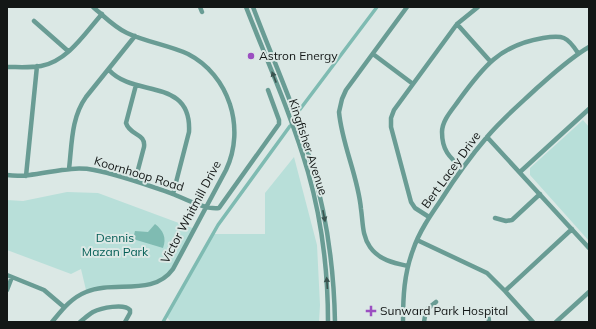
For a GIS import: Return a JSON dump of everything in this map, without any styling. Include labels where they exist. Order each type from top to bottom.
[{"type":"street","name":"Victor Whitmill Drive","points":[[52,322],[64,307],[76,297],[87,291],[99,288],[145,286],[163,280],[173,269],[228,165],[234,138],[234,122],[229,100],[213,74],[196,59],[178,50],[135,36],[118,28],[93,7]]},
{"type":"street","name":"Kingfisher Avenue","points":[[246,7],[302,152],[312,188],[324,251],[328,322]]},
{"type":"street","name":"Kingfisher Avenue","points":[[253,7],[304,140],[318,188],[330,250],[335,322]]},
{"type":"street","points":[[407,7],[344,94],[340,108],[340,120],[359,196],[363,228],[367,242],[373,251],[384,259],[408,266]]},
{"type":"street","points":[[429,217],[415,208],[411,202],[391,124],[392,115],[394,110],[457,24],[478,7]]},
{"type":"street","points":[[7,67],[37,66],[52,62],[68,51],[102,14]]},
{"type":"street","points":[[34,21],[68,51]]},
{"type":"street","points":[[457,24],[490,61]]},
{"type":"street","points":[[69,168],[73,132],[80,107],[86,97],[135,36]]},
{"type":"street","points":[[462,168],[446,152],[442,132],[444,124],[468,88],[490,61],[515,45],[549,37],[564,37],[571,42],[578,53]]},
{"type":"street","name":"Bert Lacey Drive","points":[[403,322],[404,289],[408,266],[417,240],[429,217],[462,168],[486,137],[517,106],[564,64],[578,53],[589,47]]},
{"type":"street","points":[[373,54],[413,84]]},
{"type":"street","points":[[26,176],[37,66]]},
{"type":"street","points":[[109,70],[118,79],[162,91],[174,97],[182,105],[188,117],[189,132],[173,194]]},
{"type":"street","points":[[135,181],[144,147],[144,141],[142,137],[130,131],[126,123],[136,85]]},
{"type":"street","points":[[206,207],[215,209],[220,208],[278,127],[279,120],[268,90]]},
{"type":"street","points":[[520,172],[589,109]]},
{"type":"street","points":[[486,137],[589,248]]},
{"type":"street","name":"Koornhoop Road","points":[[7,175],[26,176],[69,168],[94,170],[135,181],[206,207]]},
{"type":"street","points":[[496,218],[506,221],[514,218],[540,194]]},
{"type":"street","points":[[506,291],[572,229]]},
{"type":"street","points":[[417,240],[484,272],[506,291],[533,322]]},
{"type":"street","points":[[7,290],[9,276],[44,290],[64,307]]},
{"type":"street","points":[[556,322],[589,292]]},
{"type":"street","points":[[424,322],[426,310],[436,302]]},
{"type":"street","points":[[80,322],[94,312],[119,307],[126,307],[130,310],[126,322]]},
{"type":"street","points":[[479,310],[487,314],[489,322]]},
{"type":"green space","points":[[583,120],[589,127],[589,241],[530,175],[530,168]]},
{"type":"green space","points":[[294,157],[317,245],[320,305],[319,322],[171,322],[166,316],[212,234],[265,234],[265,193]]},
{"type":"green space","name":"Dennis Mazan Park","points":[[67,192],[98,193],[195,229],[174,271],[146,285],[86,290],[81,269],[71,274],[7,250],[7,200],[23,201]]},
{"type":"shaded area","points":[[155,224],[164,234],[165,241],[163,248],[133,239],[135,231],[148,232]]},
{"type":"waterway","points":[[298,112],[377,7]]},
{"type":"waterway","points":[[163,322],[218,225],[290,126]]},
{"type":"place","name":"Astron Energy","points":[[251,56]]},
{"type":"place","name":"Sunward Park Hospital","points":[[371,311]]}]
